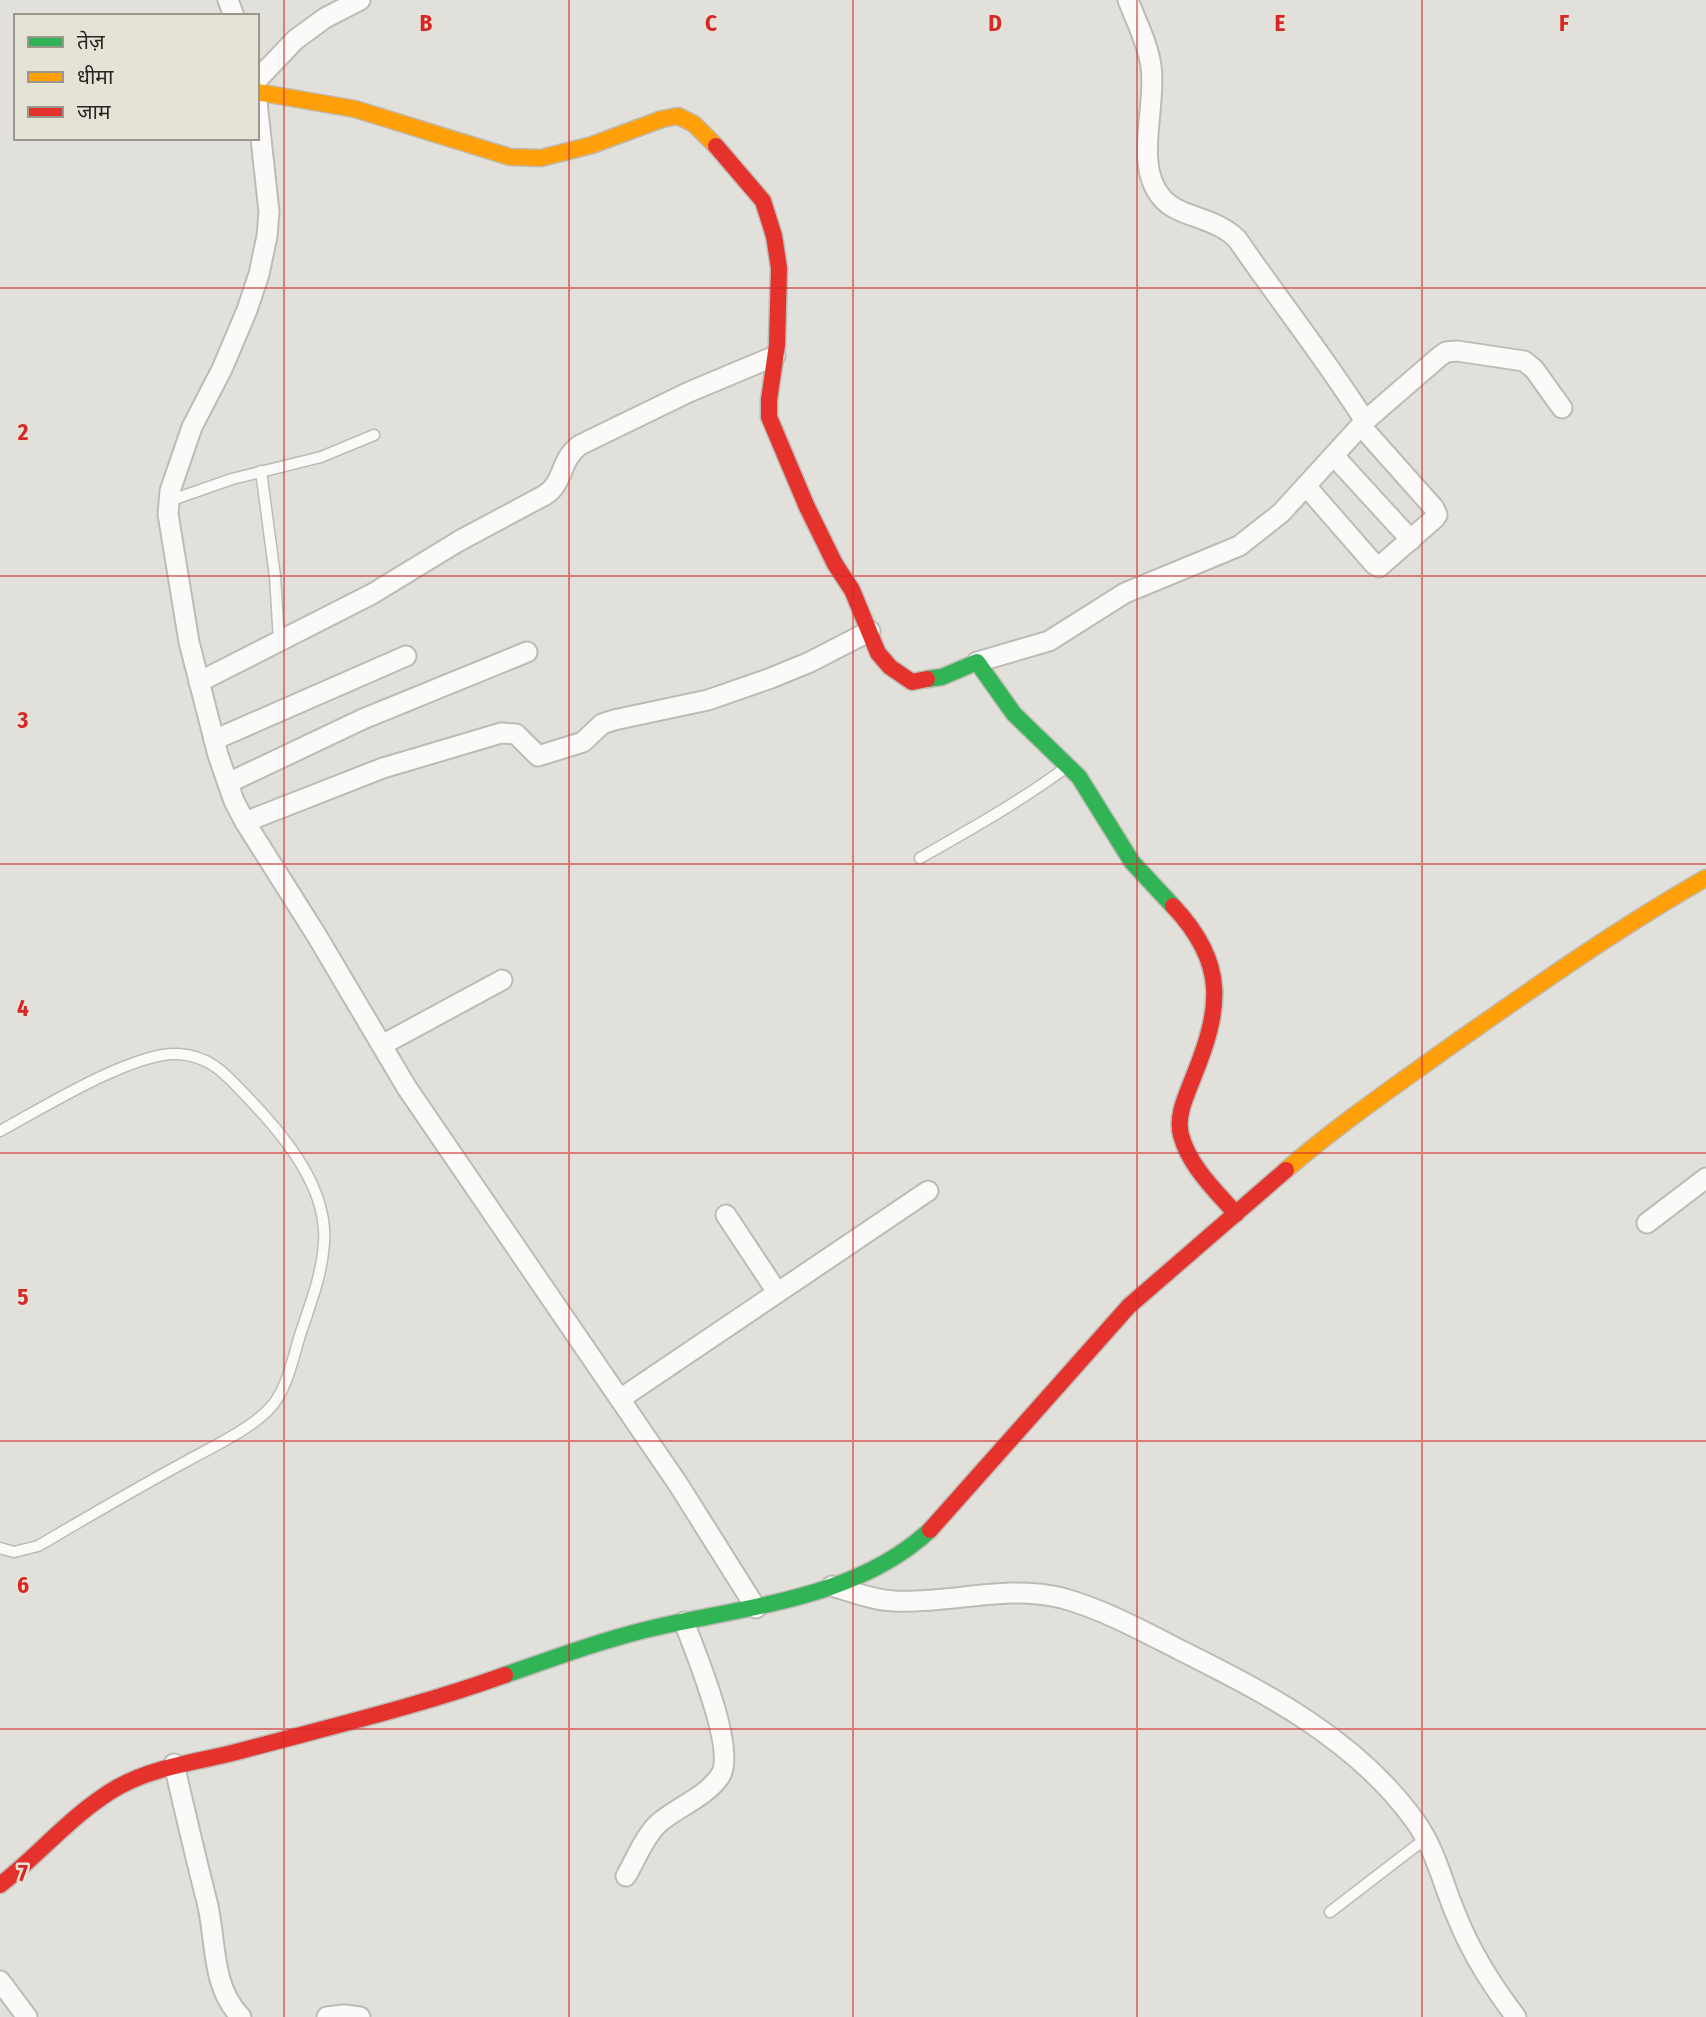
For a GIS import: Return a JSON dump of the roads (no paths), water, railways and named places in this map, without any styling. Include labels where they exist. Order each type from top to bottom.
[{"type":"main road","points":[[259,92],[355,109],[523,159],[541,158],[592,145],[662,119],[678,116],[694,124],[732,163],[763,201],[779,268],[769,417],[807,507],[852,590],[878,653],[890,667],[912,682],[942,677],[977,662],[995,691],[1016,715],[1069,765],[1093,795],[1122,849],[1194,932],[1211,967],[1215,1013],[1207,1044],[1179,1121],[1180,1135],[1206,1179],[1236,1214]]},
{"type":"main road","points":[[0,1885],[86,1808],[136,1778],[174,1764],[225,1755],[440,1696],[556,1656],[651,1629],[756,1608],[851,1580],[903,1553],[929,1532],[1129,1306],[1328,1134],[1435,1056],[1652,909],[1706,878]]},
{"type":"street","points":[[259,78],[295,40],[325,18],[360,0]]},
{"type":"street","points":[[1128,0],[1151,65],[1153,87],[1147,165],[1161,198],[1170,205],[1216,223],[1237,239],[1331,368],[1363,424],[1436,511],[1435,518],[1380,567],[1374,564],[1306,486]]},
{"type":"street","points":[[259,120],[269,212],[259,274],[222,369],[192,427],[170,491],[168,514],[189,642],[228,783],[245,822],[317,936],[407,1088],[678,1484],[756,1608]]},
{"type":"street","points":[[977,662],[1049,641],[1125,593],[1239,546],[1281,513],[1363,424],[1438,357],[1451,351],[1524,361],[1534,369],[1562,408]]},
{"type":"street","points":[[199,682],[372,594],[459,541],[545,495],[554,489],[568,455],[580,445],[689,392],[775,356]]},
{"type":"street","points":[[1334,456],[1411,540]]},
{"type":"street","points":[[245,822],[383,768],[501,733],[516,734],[538,756],[576,746],[587,740],[602,724],[708,700],[810,662],[870,631]]},
{"type":"street","points":[[228,783],[363,719],[527,652]]},
{"type":"street","points":[[214,740],[406,656]]},
{"type":"street","points":[[382,1045],[502,979]]},
{"type":"street","points":[[1647,1223],[1706,1178]]},
{"type":"street","points":[[620,1399],[928,1191]]},
{"type":"street","points":[[726,1215],[777,1292]]},
{"type":"street","points":[[831,1586],[893,1601],[1004,1592],[1031,1592],[1062,1598],[1098,1611],[1232,1676],[1297,1712],[1358,1758],[1416,1822],[1438,1861],[1457,1919],[1493,1983],[1516,2017]]},
{"type":"street","points":[[626,1876],[658,1824],[703,1793],[724,1769],[719,1723],[684,1622]]},
{"type":"street","points":[[174,1764],[208,1910],[216,1968],[233,2009],[241,2017]]},
{"type":"street","points":[[0,1981],[27,2017]]},
{"type":"street","points":[[327,2017],[360,2017]]},
{"type":"lane","points":[[169,501],[261,471],[321,457],[373,435]]},
{"type":"lane","points":[[261,471],[275,576],[279,642]]},
{"type":"lane","points":[[920,858],[1004,810],[1069,765]]},
{"type":"lane","points":[[0,1131],[145,1057],[176,1053],[199,1056],[220,1068],[260,1110],[294,1152],[312,1184],[320,1207],[324,1241],[319,1274],[301,1333],[289,1370],[271,1407],[229,1437],[38,1546],[14,1552],[0,1548]]},
{"type":"lane","points":[[1331,1912],[1426,1839]]}]
